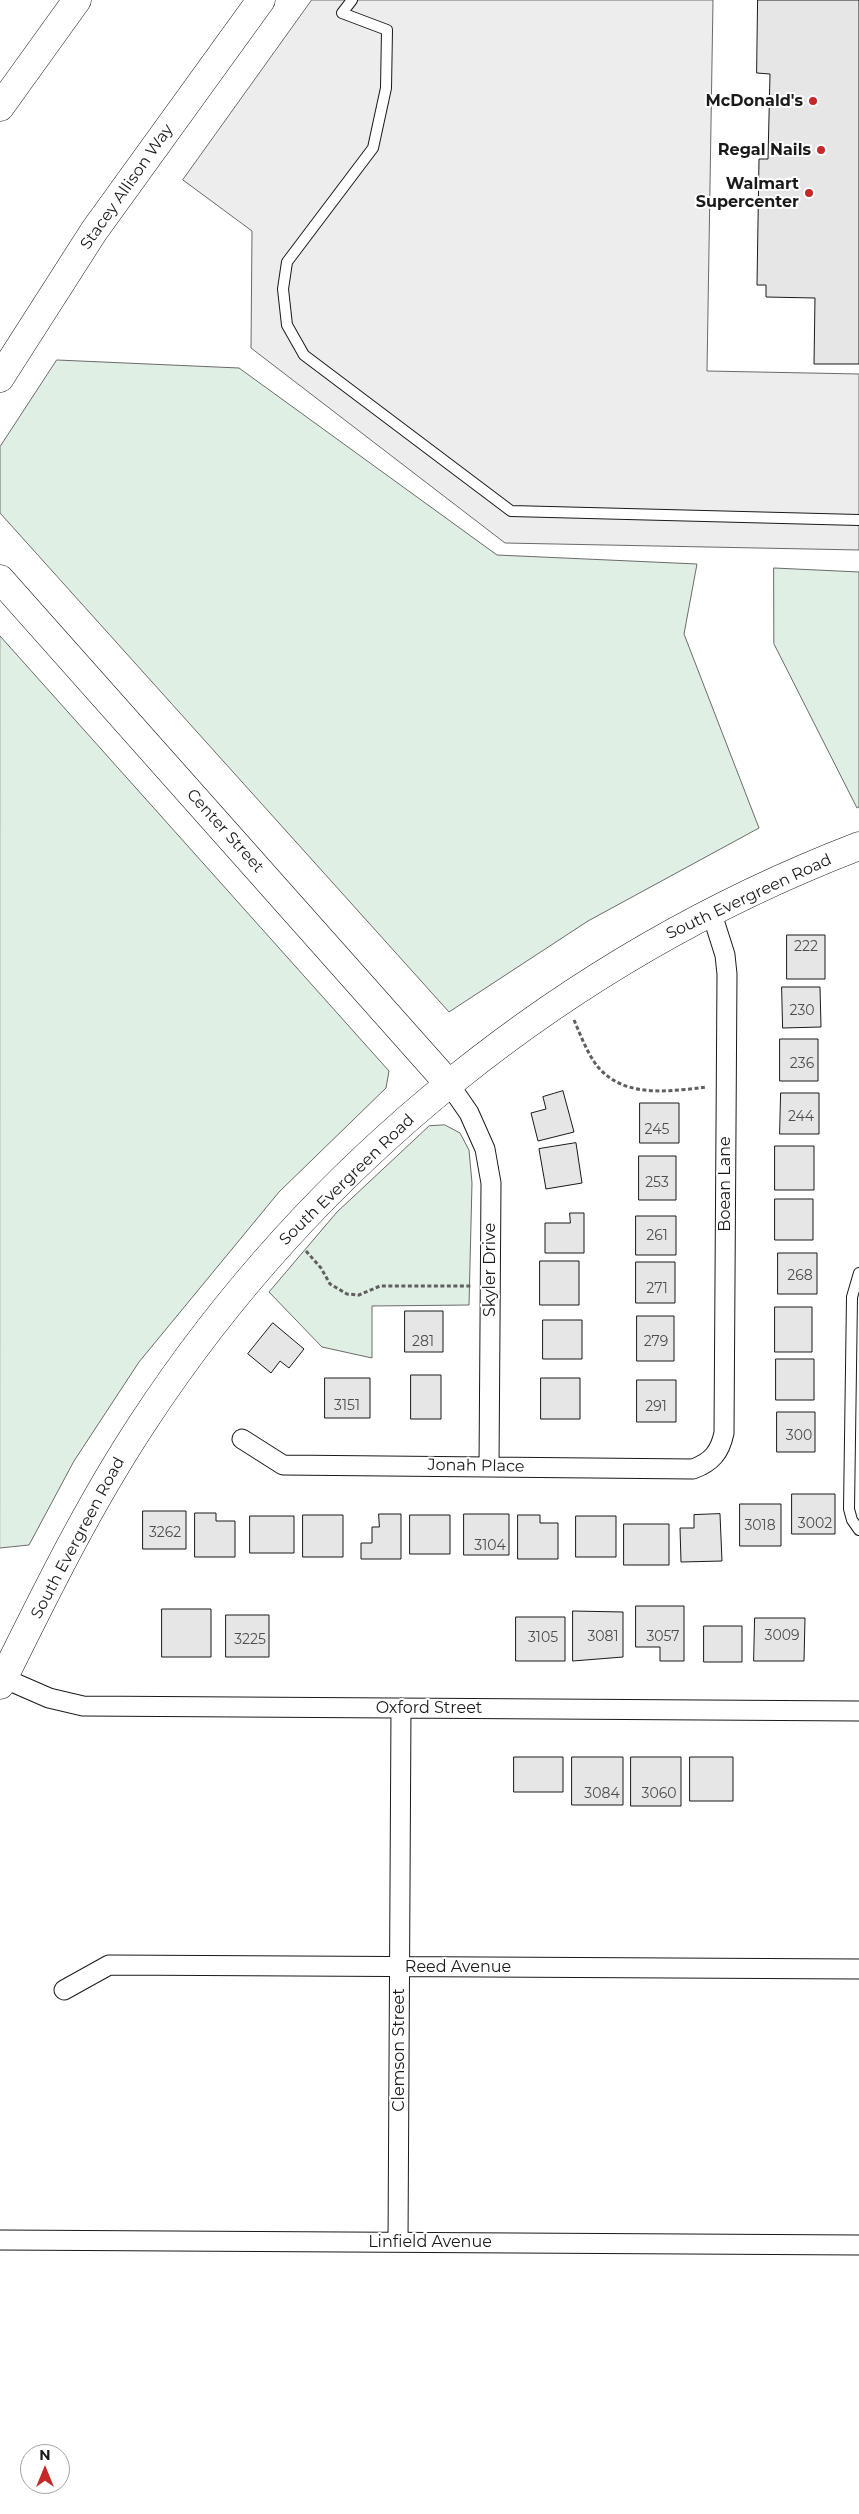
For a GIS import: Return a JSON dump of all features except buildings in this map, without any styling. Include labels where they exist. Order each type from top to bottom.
[{"type":"main road","points":[[0,107],[77,0]]},
{"type":"main road","points":[[23,75],[99,0]]},
{"type":"main road","name":"Stacey Allison Way","points":[[0,378],[94,231],[261,0]]},
{"type":"main road","name":"Center Street","points":[[0,579],[449,1084]]},
{"type":"main road","name":"South Evergreen Road","points":[[1,1680],[95,1499],[141,1424],[198,1344],[264,1261],[388,1137],[449,1084],[532,1020],[618,964],[711,911],[857,851]]},
{"type":"street","name":"Boean Lane","points":[[711,911],[725,955],[726,1085],[724,1433],[720,1448],[714,1457]]},
{"type":"street","name":"Skyler Drive","points":[[449,1084],[468,1113],[485,1149],[491,1182],[489,1467]]},
{"type":"street","name":"Jonah Place","points":[[242,1439],[283,1465],[693,1469],[714,1457]]},
{"type":"street","name":"Oxford Street","points":[[1,1680],[49,1698],[83,1706],[859,1711]]},
{"type":"street","name":"Clemson Street","points":[[398,2242],[401,1708]]},
{"type":"street","name":"Reed Avenue","points":[[64,1990],[109,1965],[859,1969]]},
{"type":"street","name":"Linfield Avenue","points":[[0,2240],[859,2245]]},
{"type":"lane","points":[[352,0],[342,13],[387,30],[386,88],[374,148],[287,262],[283,289],[287,325],[304,355],[511,511],[859,520]]},
{"type":"lane","points":[[859,1273],[852,1298],[849,1509],[852,1520],[859,1530]]},
{"type":"path","points":[[564,999],[590,1054],[599,1068],[618,1082],[640,1090],[662,1092],[726,1085]]},
{"type":"path","points":[[290,1233],[320,1268],[330,1284],[347,1294],[359,1295],[380,1286],[490,1286]]},
{"type":"green space","points":[[57,360],[239,368],[497,555],[697,564],[684,634],[759,828],[588,921],[449,1012],[0,513],[0,447]]},
{"type":"green space","points":[[774,568],[859,572],[859,807],[857,808],[774,644]]},
{"type":"green space","points":[[0,636],[389,1071],[386,1088],[279,1192],[139,1362],[74,1461],[29,1545],[0,1548]]},
{"type":"green space","points":[[445,1125],[460,1133],[469,1150],[472,1183],[469,1305],[372,1306],[372,1358],[322,1347],[269,1292],[337,1212],[429,1126]]},
{"type":"shaded area","points":[[312,0],[713,0],[707,371],[859,374],[859,550],[505,543],[251,348],[252,231],[183,180]]},
{"type":"place","name":"McDonald's","points":[[813,101]]},
{"type":"place","name":"Regal Nails","points":[[821,150]]},
{"type":"place","name":"Walmart Supercenter","points":[[809,193]]}]
